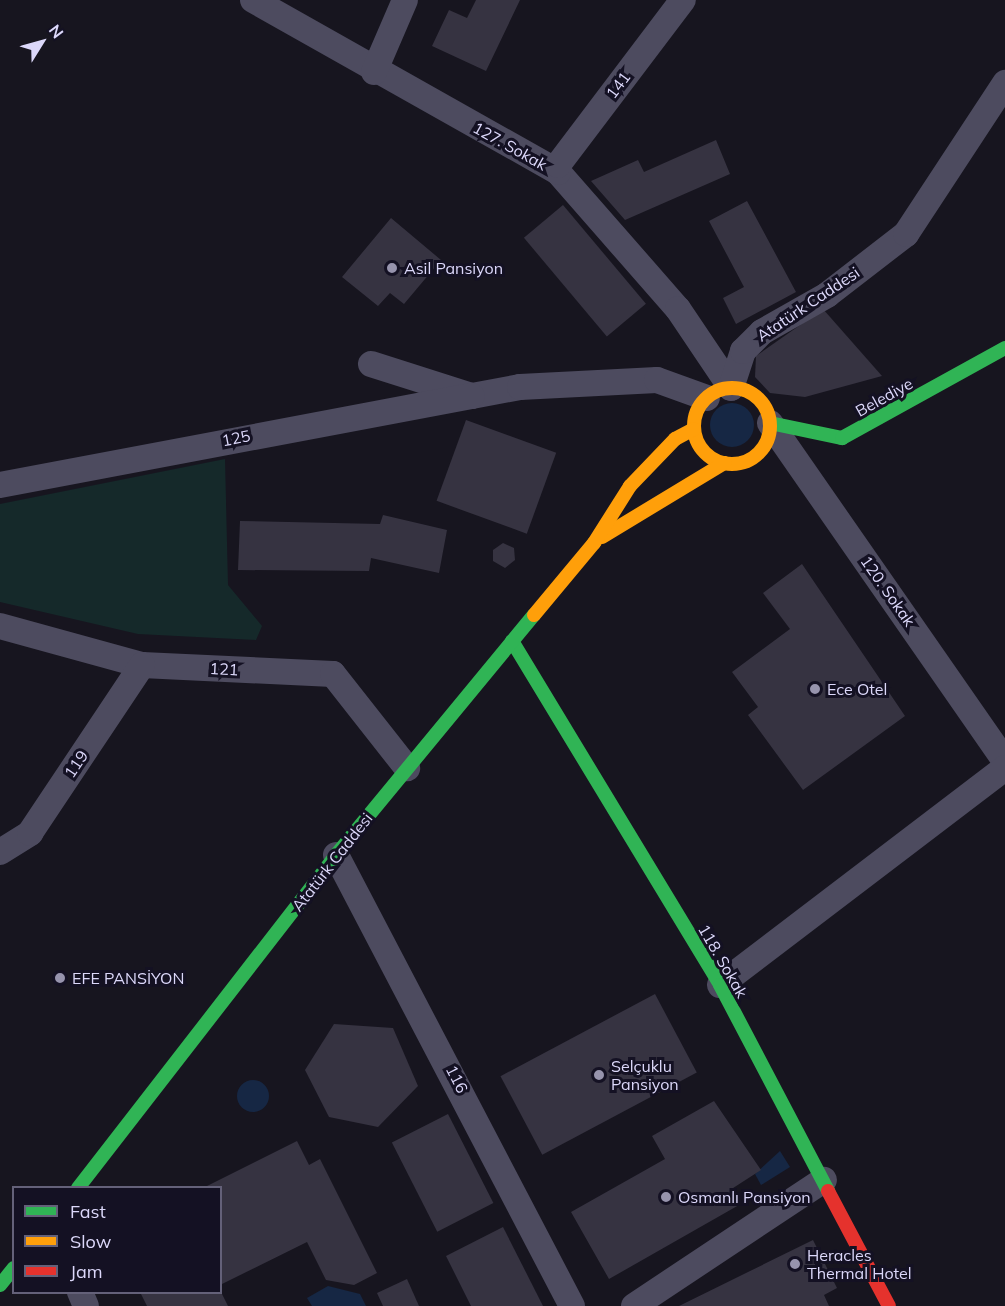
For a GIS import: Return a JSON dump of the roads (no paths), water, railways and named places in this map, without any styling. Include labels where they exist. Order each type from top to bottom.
[{"type":"street","name":"127. Sokak","points":[[253,0],[374,72],[558,172],[678,309],[731,388]]},
{"type":"street","points":[[374,72],[405,0]]},
{"type":"street","name":"141","points":[[558,172],[558,165],[683,0]]},
{"type":"street","name":"Atatürk Caddesi","points":[[731,388],[742,351],[762,332],[827,295],[906,234],[1005,83]]},
{"type":"street","name":"Belediye","points":[[770,423],[843,438],[1005,348]]},
{"type":"street","points":[[371,364],[472,396]]},
{"type":"street","name":"125","points":[[0,485],[520,387],[657,381],[707,398]]},
{"type":"street","points":[[731,388],[753,394],[770,423],[757,455],[724,463],[704,451],[694,429],[707,398],[731,388]]},
{"type":"street","name":"120. Sokak","points":[[770,423],[1005,761]]},
{"type":"street","name":"Atatürk Caddesi","points":[[80,1186],[336,855],[594,543],[630,486],[675,439],[694,429]]},
{"type":"street","name":"Atatürk Caddesi","points":[[594,543],[724,463]]},
{"type":"street","name":"121","points":[[0,626],[142,665],[333,674],[407,768]]},
{"type":"street","name":"118. Sokak","points":[[512,641],[720,985],[889,1306]]},
{"type":"street","name":"119","points":[[0,852],[30,833],[142,665]]},
{"type":"street","points":[[720,985],[1005,768]]},
{"type":"street","name":"116","points":[[336,855],[572,1306]]},
{"type":"street","points":[[633,1306],[824,1180]]},
{"type":"street","points":[[0,1285],[12,1271]]},
{"type":"water","points":[[732,403],[747,410],[754,425],[747,440],[732,447],[717,440],[710,425],[717,410]]},
{"type":"water","points":[[253,1080],[264,1085],[269,1096],[264,1107],[253,1112],[242,1107],[237,1096],[242,1085]]},
{"type":"water","points":[[780,1151],[790,1167],[761,1185],[755,1174]]},
{"type":"water","points":[[328,1286],[360,1294],[366,1306],[312,1306],[307,1298]]},
{"type":"place","name":"Asil Pansiyon","points":[[392,268]]},
{"type":"place","name":"Ece Otel","points":[[815,689]]},
{"type":"place","name":"EFE PANSİYON","points":[[60,978]]},
{"type":"place","name":"Selçuklu Pansiyon","points":[[599,1075]]},
{"type":"place","name":"Osmanlı Pansiyon","points":[[666,1197]]},
{"type":"place","name":"Heracles Thermal Hotel","points":[[795,1264]]}]
